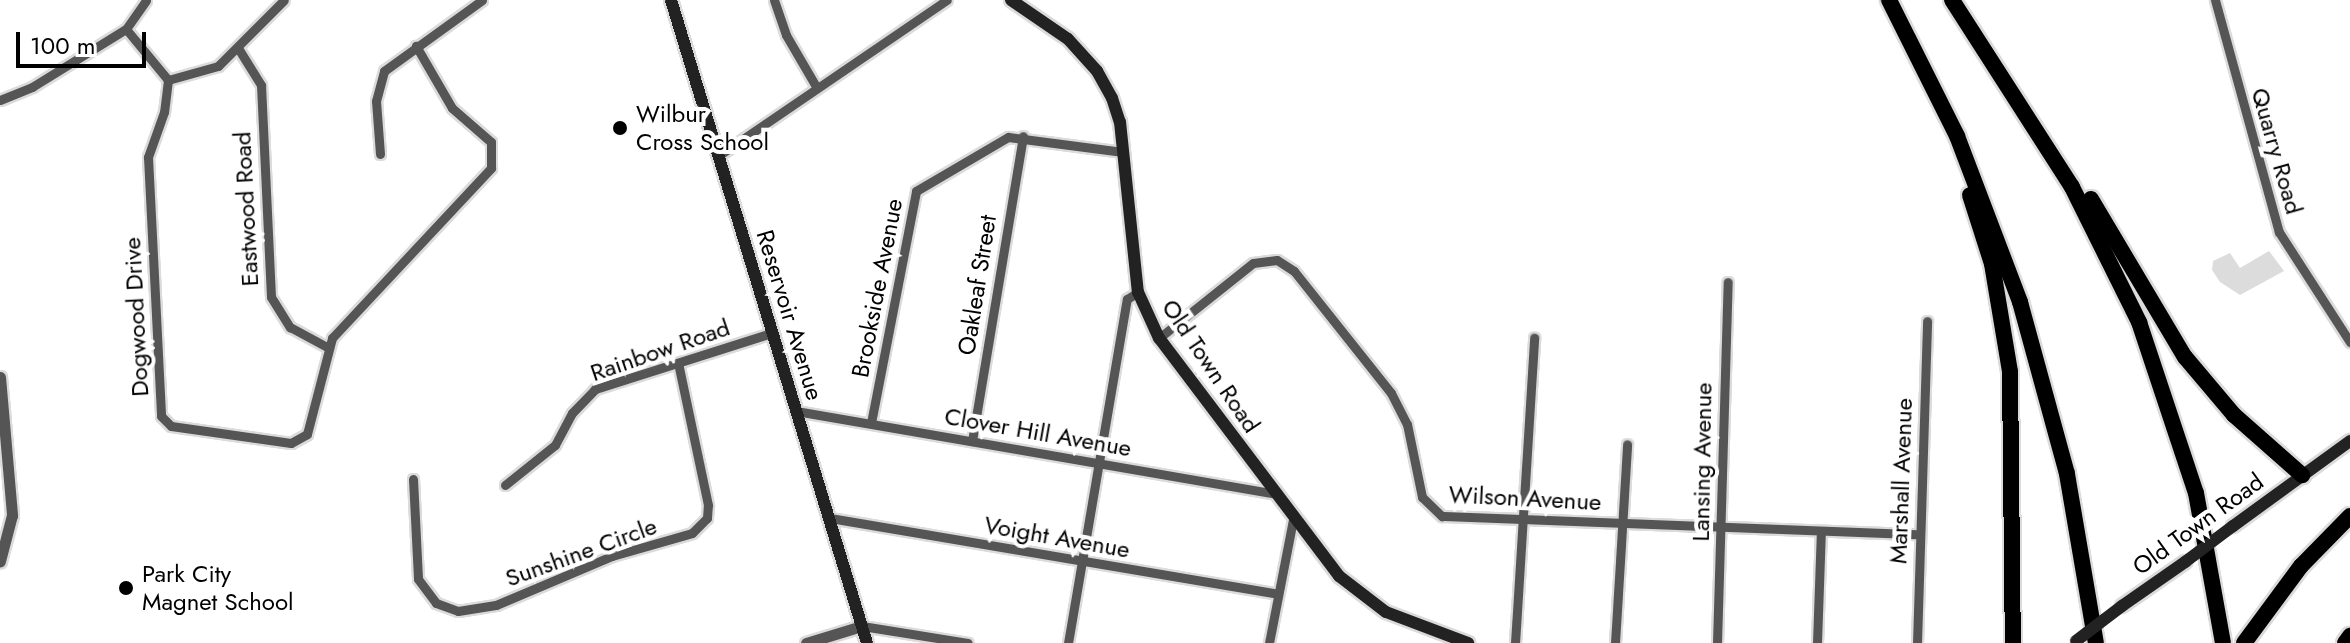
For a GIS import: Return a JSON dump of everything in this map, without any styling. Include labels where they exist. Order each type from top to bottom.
[{"type":"highway","points":[[1889,0],[1980,191],[2029,330],[2067,474],[2096,643]]},
{"type":"highway","points":[[1952,0],[2009,85],[2087,213],[2150,350],[2196,493],[2223,643]]},
{"type":"highway","points":[[1905,29],[1978,219],[2003,318],[2014,429],[2013,643]]},
{"type":"highway","points":[[2009,85],[2071,166],[2185,357],[2234,415],[2302,475]]},
{"type":"highway","points":[[2244,643],[2301,566],[2350,516]]},
{"type":"highway","points":[[2345,643],[2350,636]]},
{"type":"main road","name":"Reservoir Avenue","points":[[671,0],[867,643]]},
{"type":"main road","name":"Old Town Road","points":[[1011,0],[1068,39],[1097,71],[1117,110],[1138,292],[1159,338],[1293,520],[1339,576],[1367,600],[1468,643]]},
{"type":"main road","name":"Old Town Road","points":[[2075,642],[2350,441]]},
{"type":"street","points":[[0,100],[32,87],[126,29],[146,0]]},
{"type":"street","points":[[126,29],[168,80],[214,68],[284,0]]},
{"type":"street","points":[[380,154],[377,85],[390,65],[482,0]]},
{"type":"street","points":[[774,0],[786,35],[817,88]]},
{"type":"street","points":[[718,156],[947,0]]},
{"type":"street","name":"Quarry Road","points":[[2215,0],[2279,232],[2350,342]]},
{"type":"street","name":"Dogwood Drive","points":[[168,80],[164,112],[148,157],[164,422],[299,441],[309,429],[327,347],[361,303],[491,168],[491,142],[452,108],[416,46]]},
{"type":"street","name":"Eastwood Road","points":[[238,48],[261,85],[271,297],[290,327],[327,347]]},
{"type":"street","name":"Brookside Avenue","points":[[871,423],[910,199],[1001,139],[1023,136],[1123,152]]},
{"type":"street","name":"Oakleaf Street","points":[[972,441],[1023,136]]},
{"type":"street","name":"Wilson Avenue","points":[[1159,338],[1253,263],[1267,259],[1283,262],[1397,403],[1422,497],[1432,512],[1522,521],[1919,534]]},
{"type":"street","name":"Lansing Avenue","points":[[1717,643],[1728,282]]},
{"type":"street","points":[[1068,643],[1127,299],[1138,292]]},
{"type":"street","name":"Marshall Avenue","points":[[1917,643],[1927,321]]},
{"type":"street","name":"Rainbow Road","points":[[505,485],[555,445],[572,413],[595,389],[772,333]]},
{"type":"street","points":[[1515,643],[1534,338]]},
{"type":"street","name":"Sunshine Circle","points":[[413,479],[418,579],[436,603],[458,611],[496,605],[612,556],[692,533],[707,518],[708,505],[678,363]]},
{"type":"street","points":[[0,377],[3,455],[12,515],[0,561]]},
{"type":"street","name":"Clover Hill Avenue","points":[[796,411],[1273,493]]},
{"type":"street","points":[[1615,643],[1619,524],[1627,444]]},
{"type":"street","name":"Voight Avenue","points":[[830,518],[1278,594]]},
{"type":"street","points":[[1269,643],[1293,520]]},
{"type":"street","points":[[1817,643],[1821,531]]},
{"type":"street","points":[[806,643],[862,626],[968,643]]},
{"type":"shaded area","points":[[2269,251],[2284,271],[2240,295],[2220,282],[2212,270],[2213,261],[2230,253],[2240,268]]},
{"type":"place","name":"Wilbur Cross School","points":[[620,128]]},
{"type":"place","name":"Park City Magnet School","points":[[126,588]]}]
